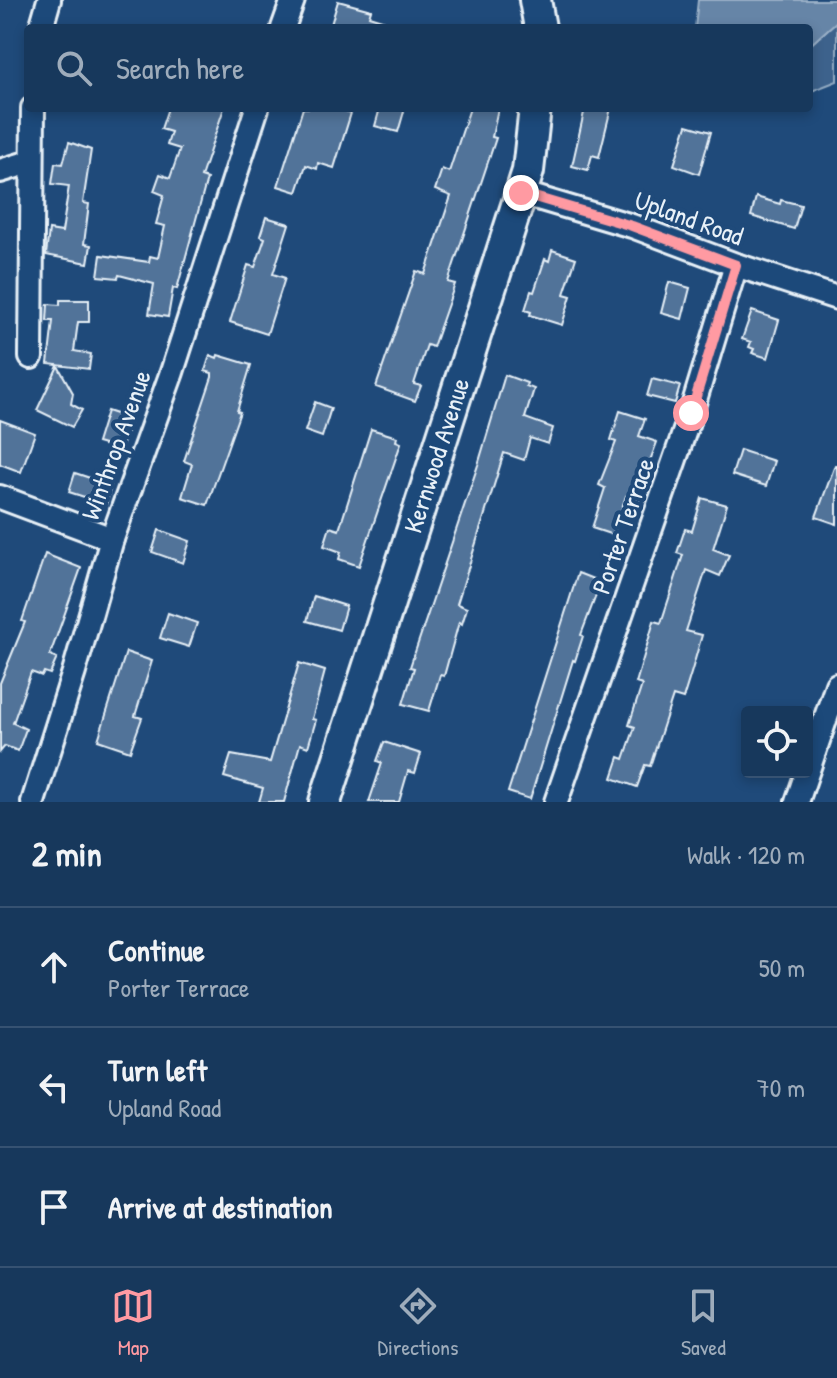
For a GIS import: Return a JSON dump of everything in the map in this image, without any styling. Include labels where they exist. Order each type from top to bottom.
[{"type":"main road","points":[[535,0],[539,24]]},
{"type":"main road","name":"Kernwood Avenue","points":[[325,802],[528,171],[535,112]]},
{"type":"street","points":[[42,24],[49,0]]},
{"type":"street","points":[[284,24],[293,0]]},
{"type":"street","points":[[31,357],[30,162],[33,112]]},
{"type":"street","name":"Winthrop Avenue","points":[[33,802],[112,539],[172,372],[256,112]]},
{"type":"street","points":[[0,171],[30,162]]},
{"type":"street","name":"Upland Road","points":[[521,193],[632,226],[837,298]]},
{"type":"street","name":"Porter Terrace","points":[[556,802],[691,413],[736,265]]},
{"type":"street","points":[[0,497],[112,539]]},
{"type":"street","points":[[797,802],[837,685]]},
{"type":"shaded area","points":[[698,0],[837,0],[837,21],[813,42],[813,24],[695,24]]},
{"type":"shaded area","points":[[837,21],[837,81],[813,90],[813,42]]},
{"type":"building","points":[[338,1],[371,10],[369,16],[395,24],[331,24]]},
{"type":"building","points":[[167,112],[223,112],[201,177],[207,179],[177,289],[173,288],[168,317],[149,314],[154,284],[119,275],[118,278],[98,276],[101,255],[149,262],[150,256],[158,258],[165,226],[156,224],[164,195],[154,191],[160,174],[170,178],[180,149],[167,145],[171,132],[161,129]]},
{"type":"building","points":[[302,112],[351,113],[334,168],[318,163],[317,169],[306,165],[297,192],[278,186]]},
{"type":"building","points":[[379,112],[404,112],[398,132],[375,126]]},
{"type":"building","points":[[469,112],[497,112],[492,137],[496,138],[448,282],[455,284],[433,347],[427,345],[414,384],[421,386],[415,401],[376,387],[416,271],[425,274],[451,196],[435,190],[442,169],[449,172]]},
{"type":"building","points":[[584,112],[610,112],[599,157],[592,155],[588,170],[572,166]]},
{"type":"building","points":[[687,125],[711,132],[699,174],[674,165]]},
{"type":"building","points":[[69,142],[91,150],[83,203],[89,204],[84,244],[91,245],[88,263],[46,255],[49,230],[62,232],[69,186],[52,184],[55,163],[63,164]]},
{"type":"building","points":[[756,197],[780,204],[781,200],[801,205],[794,229],[751,216]]},
{"type":"building","points":[[266,217],[289,224],[273,274],[285,278],[267,334],[230,322],[248,265],[255,267],[265,238],[260,236]]},
{"type":"building","points":[[552,250],[576,258],[564,294],[571,296],[562,325],[530,315],[531,312],[525,310],[545,259],[549,261]]},
{"type":"building","points":[[669,282],[690,288],[682,319],[661,313]]},
{"type":"building","points":[[60,300],[89,300],[89,322],[78,322],[74,351],[91,354],[89,369],[48,364],[53,321],[47,321],[48,304],[60,305]]},
{"type":"building","points":[[752,311],[779,320],[768,358],[752,353],[754,349],[749,347],[751,342],[742,339]]},
{"type":"building","points":[[210,355],[251,365],[237,411],[240,412],[207,505],[182,497],[192,464],[184,461],[212,377],[212,373],[205,371]]},
{"type":"building","points":[[58,366],[73,393],[71,404],[82,410],[72,427],[37,410]]},
{"type":"building","points":[[505,375],[534,389],[525,418],[553,428],[548,444],[530,438],[524,460],[504,453],[457,604],[467,608],[462,624],[459,622],[444,676],[440,675],[429,711],[403,704],[414,668],[410,667]]},
{"type":"building","points":[[652,379],[680,386],[675,403],[647,396]]},
{"type":"building","points":[[315,402],[331,408],[322,437],[305,431]]},
{"type":"building","points":[[107,411],[131,419],[121,450],[97,443]]},
{"type":"building","points":[[620,411],[645,419],[639,436],[657,442],[639,501],[626,496],[613,535],[592,528],[605,488],[599,485],[616,442],[611,440]]},
{"type":"building","points":[[0,420],[35,433],[21,472],[0,464]]},
{"type":"building","points":[[371,429],[397,437],[396,441],[401,443],[359,566],[339,559],[341,552],[324,546],[330,527],[339,530]]},
{"type":"building","points":[[740,450],[774,461],[766,486],[732,475]]},
{"type":"building","points":[[837,465],[837,524],[816,517]]},
{"type":"building","points":[[75,473],[111,485],[106,504],[69,492]]},
{"type":"building","points":[[702,498],[727,505],[713,549],[729,555],[720,576],[706,570],[686,631],[702,635],[683,699],[673,696],[650,766],[645,765],[637,787],[612,778],[619,757],[624,759],[635,727],[629,725],[642,685],[636,683],[654,621],[661,623],[683,555],[677,553],[685,529],[692,531]]},
{"type":"building","points":[[159,530],[190,541],[183,563],[152,552]]},
{"type":"building","points":[[45,554],[81,568],[50,655],[57,658],[50,674],[44,672],[42,676],[31,672],[13,723],[26,729],[18,751],[5,746],[0,752],[0,683],[25,622],[22,621]]},
{"type":"building","points":[[578,573],[601,582],[581,635],[530,799],[508,792]]},
{"type":"building","points":[[314,596],[346,606],[339,630],[307,621]]},
{"type":"building","points":[[168,613],[197,623],[189,647],[160,638]]},
{"type":"building","points":[[126,652],[152,661],[135,716],[142,718],[130,751],[98,740]]},
{"type":"building","points":[[299,663],[325,671],[312,719],[316,720],[308,747],[300,744],[284,802],[259,802],[263,788],[224,777],[231,755],[270,762]]},
{"type":"building","points":[[384,742],[421,754],[415,773],[408,771],[399,802],[369,802],[382,763],[377,761]]},
{"type":"route","points":[[521,193],[632,226],[736,265],[691,413]]}]
